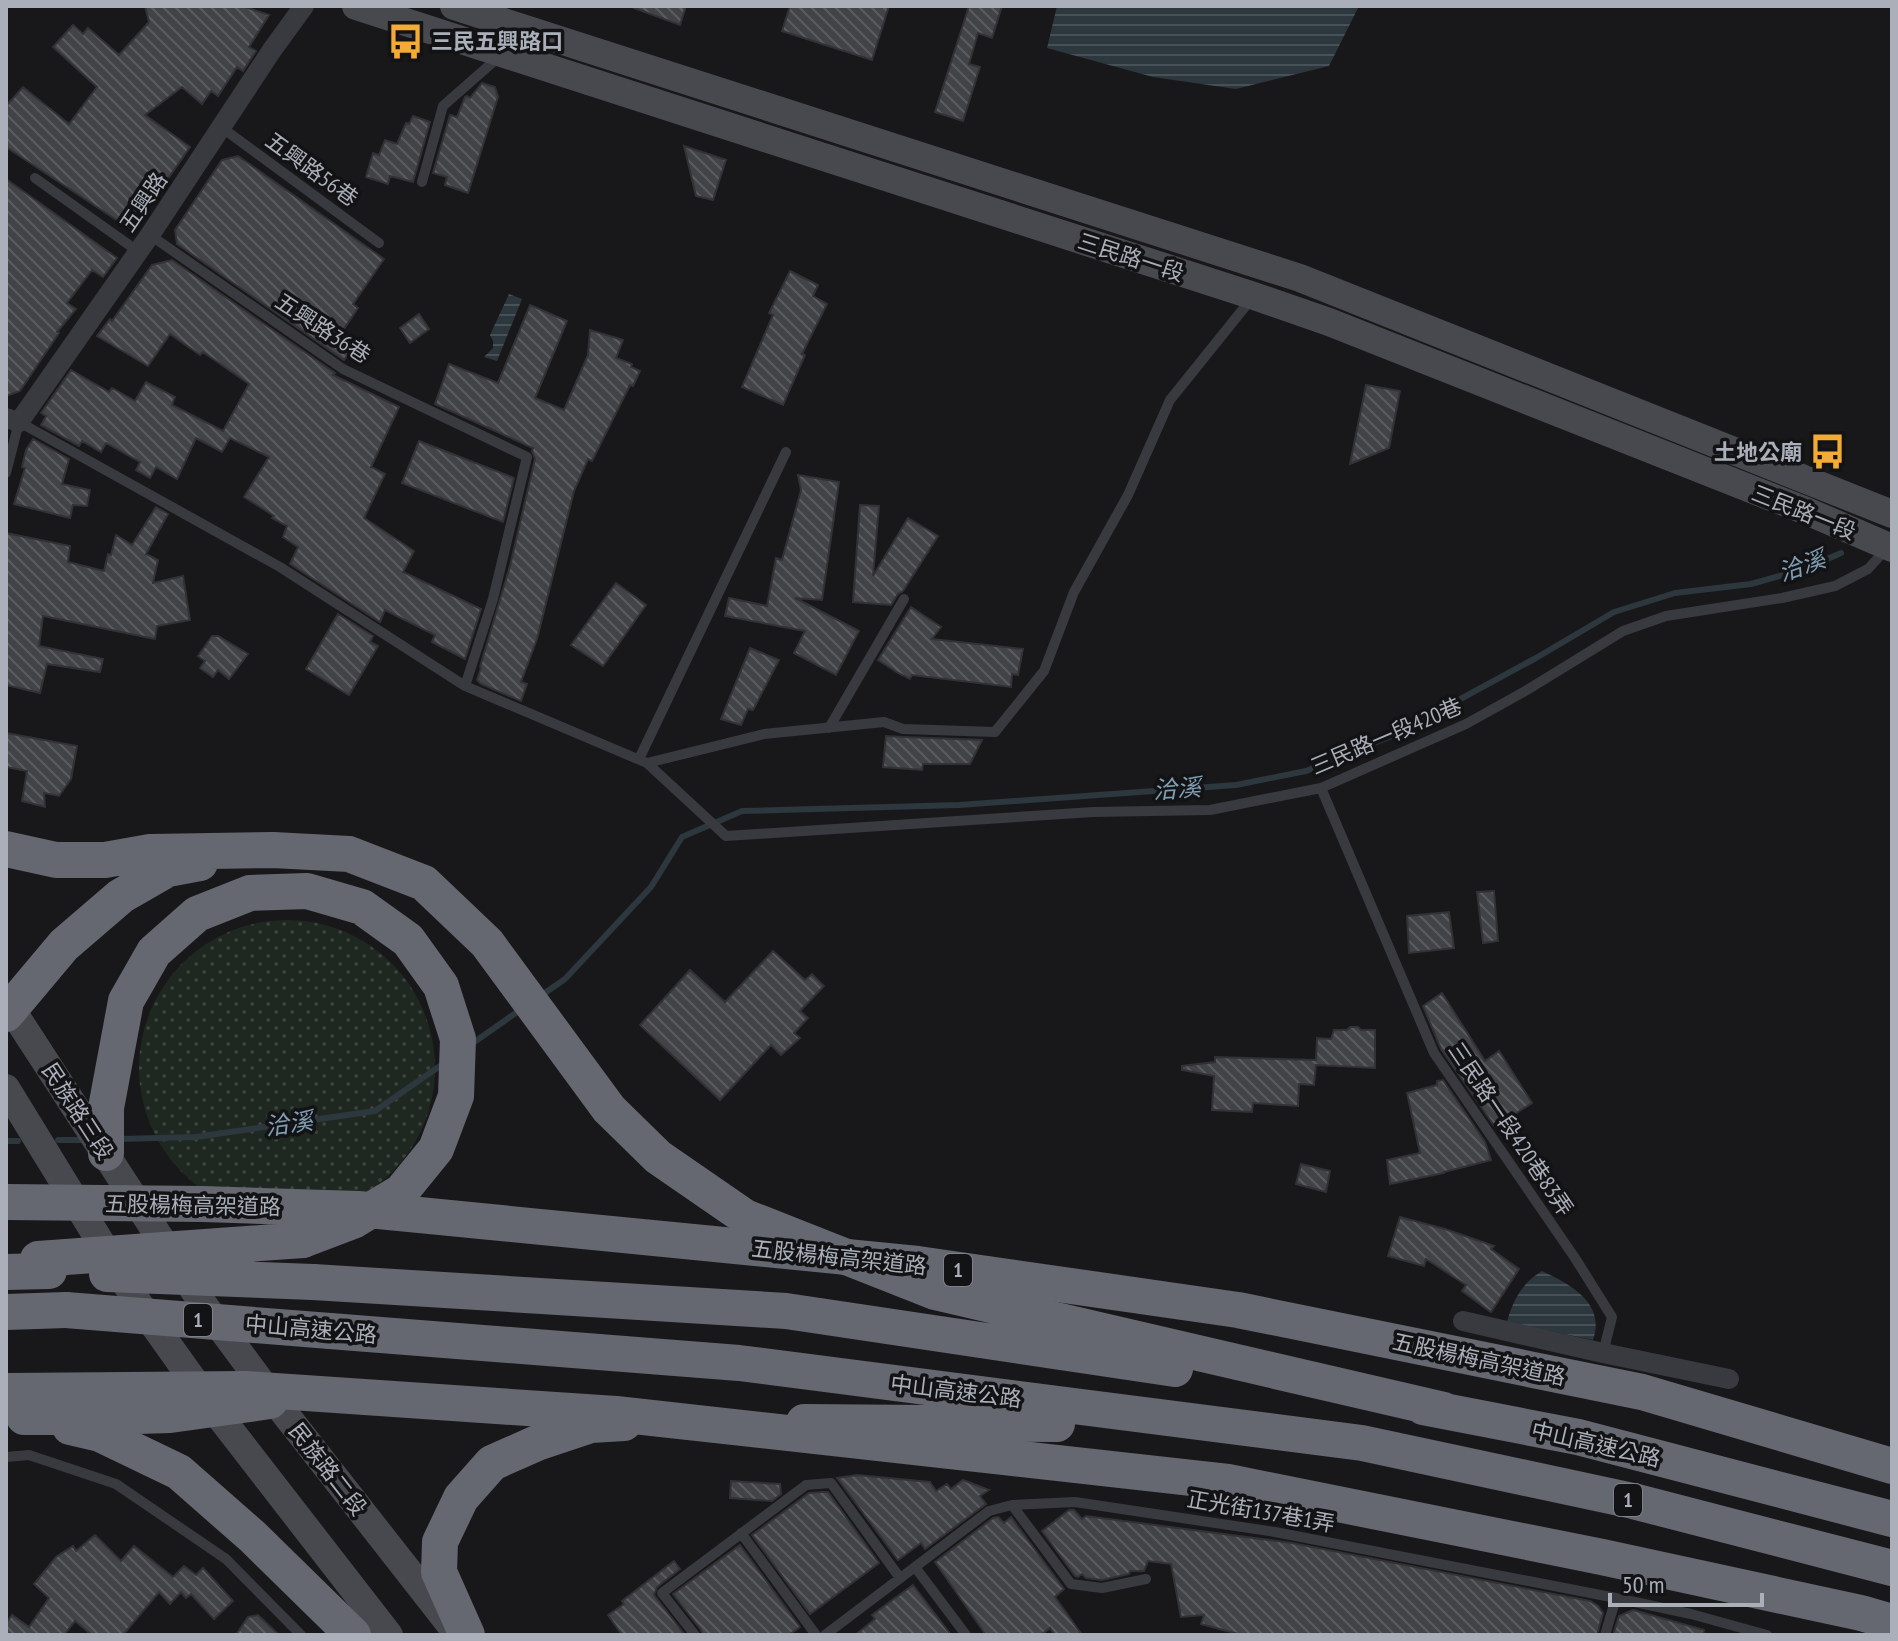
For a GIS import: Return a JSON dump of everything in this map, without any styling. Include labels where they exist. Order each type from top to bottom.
[{"type":"highway","points":[[6,849],[56,860],[105,860],[150,852],[273,850],[349,854],[424,883],[487,943],[609,1109],[658,1157],[745,1217],[935,1292],[1444,1410]]},
{"type":"highway","points":[[7,1008],[64,945],[121,896],[168,869],[273,850]]},
{"type":"highway","points":[[25,1267],[303,1240],[353,1221],[401,1192],[436,1149],[456,1096],[458,1039],[441,986],[408,940],[362,907],[307,891],[250,893],[197,914],[154,952],[126,1001],[106,1108],[106,1153]]},
{"type":"highway","name":"五股楊梅高架道路","points":[[6,1202],[358,1209],[918,1264],[1238,1310],[1627,1389],[1892,1466]]},
{"type":"highway","name":"中山高速公路","points":[[25,1267],[786,1311],[1444,1410],[1578,1437],[1892,1519]]},
{"type":"highway","name":"中山高速公路","points":[[6,1312],[66,1310],[739,1363],[1362,1443],[1633,1501],[1892,1568]]},
{"type":"highway","points":[[12,1407],[246,1389],[616,1414],[1228,1482],[1617,1560],[1892,1622]]},
{"type":"highway","points":[[12,1407],[102,1417],[195,1413],[275,1401],[337,1402],[649,1421],[1039,1423],[1362,1443]]},
{"type":"highway","points":[[12,1407],[100,1434],[179,1472],[253,1537],[353,1635]]},
{"type":"highway","points":[[467,1635],[439,1572],[440,1542],[461,1498],[492,1463],[537,1443],[591,1425],[649,1421]]},
{"type":"street","name":"五興路","points":[[13,420],[144,244],[304,6]]},
{"type":"street","name":"三民路一段","points":[[356,6],[1254,296],[1359,334],[1891,545]]},
{"type":"street","name":"三民路一段","points":[[454,6],[1300,278],[1892,514]]},
{"type":"street","name":"民族路三段","points":[[7,1008],[106,1153],[201,1301]]},
{"type":"street","points":[[6,1088],[136,1300],[213,1408],[389,1635]]},
{"type":"street","name":"民族路二段","points":[[201,1301],[458,1635]]},
{"type":"street","points":[[1463,1321],[1729,1379]]},
{"type":"lane","points":[[422,182],[443,106],[503,54]]},
{"type":"lane","name":"五興路56巷","points":[[221,127],[379,243]]},
{"type":"lane","name":"五興路36巷","points":[[35,178],[343,369],[527,457],[493,599],[465,686]]},
{"type":"lane","points":[[643,761],[764,734],[884,722],[903,729],[995,732],[1044,671],[1074,592],[1128,495],[1170,400],[1254,296]]},
{"type":"lane","points":[[6,473],[13,420]]},
{"type":"lane","name":"三民路一段420巷","points":[[13,420],[280,567],[465,686],[643,761],[726,836],[1093,812],[1210,810],[1321,788],[1466,724],[1623,631],[1666,616],[1782,598],[1835,586],[1868,569],[1891,545]]},
{"type":"lane","points":[[643,761],[786,452]]},
{"type":"lane","points":[[829,728],[904,599]]},
{"type":"lane","name":"三民路一段420巷83弄","points":[[1321,788],[1434,1053],[1612,1317],[1603,1353]]},
{"type":"lane","points":[[6,1457],[29,1455],[116,1484],[226,1559],[301,1635]]},
{"type":"lane","points":[[695,1635],[662,1593],[806,1485],[831,1483],[900,1578]]},
{"type":"lane","name":"正光街137巷1弄","points":[[825,1635],[989,1511],[1012,1505],[1075,1502],[1275,1532],[1616,1598],[1767,1635]]},
{"type":"lane","points":[[1012,1505],[1071,1584],[1102,1588],[1146,1579]]},
{"type":"lane","points":[[741,1533],[816,1635]]},
{"type":"lane","points":[[915,1567],[966,1635]]},
{"type":"lane","points":[[1605,1635],[1616,1598]]},
{"type":"shaded area","points":[[1057,6],[1359,6],[1329,66],[1236,89],[1153,77],[1047,48]]},
{"type":"shaded area","points":[[509,294],[522,299],[497,361],[484,357],[493,348],[490,335]]},
{"type":"shaded area","points":[[287,920],[316,923],[357,938],[381,954],[401,974],[417,998],[428,1025],[435,1068],[432,1097],[417,1138],[401,1162],[381,1182],[357,1198],[330,1209],[287,1216],[258,1213],[217,1198],[193,1182],[173,1162],[157,1138],[146,1111],[139,1068],[142,1039],[157,998],[173,974],[193,954],[217,938],[244,927]]},
{"type":"shaded area","points":[[1542,1271],[1574,1289],[1590,1305],[1596,1327],[1593,1340],[1507,1322],[1519,1293]]},
{"type":"building","points":[[145,6],[242,6],[269,15],[249,47],[256,51],[243,71],[237,67],[218,96],[211,91],[202,104],[182,87],[145,115],[190,147],[147,209],[149,211],[135,232],[6,147],[6,106],[23,87],[69,124],[97,87],[53,47],[73,25],[83,34],[88,28],[119,55],[149,22]]},
{"type":"building","points":[[634,6],[686,6],[680,25]]},
{"type":"building","points":[[790,6],[889,6],[872,60],[782,31]]},
{"type":"building","points":[[969,6],[1002,6],[992,38],[978,33],[969,64],[980,67],[963,121],[935,112]]},
{"type":"building","points":[[482,83],[495,87],[498,97],[468,193],[445,185],[447,177],[433,173],[450,115],[457,117],[465,97],[470,98]]},
{"type":"building","points":[[413,116],[430,122],[413,182],[390,176],[388,184],[366,177],[373,153],[379,155],[385,140],[397,144],[406,123],[409,124]]},
{"type":"building","points":[[684,146],[726,160],[713,200],[696,196]]},
{"type":"building","points":[[238,156],[384,259],[353,304],[358,308],[342,332],[356,343],[344,360],[177,244],[175,230],[222,160]]},
{"type":"building","points":[[6,179],[117,258],[103,277],[92,270],[67,303],[76,309],[57,332],[20,391],[6,396]]},
{"type":"building","points":[[172,260],[335,373],[333,375],[399,407],[371,467],[385,474],[364,518],[414,551],[403,572],[481,609],[465,659],[432,642],[435,635],[385,610],[380,622],[290,564],[298,547],[283,537],[287,526],[244,497],[269,457],[230,438],[222,452],[196,438],[177,479],[156,467],[150,478],[136,470],[140,462],[106,443],[101,452],[82,441],[79,446],[41,425],[46,416],[41,413],[71,370],[109,392],[112,388],[135,401],[146,382],[175,397],[172,405],[223,431],[249,384],[203,352],[200,355],[170,334],[148,366],[97,336],[110,319],[112,321],[152,265]]},
{"type":"building","points":[[790,271],[818,285],[813,296],[827,304],[802,354],[805,355],[783,405],[742,387],[773,315],[769,313]]},
{"type":"building","points":[[530,305],[567,321],[535,398],[564,410],[588,355],[590,330],[623,340],[616,358],[640,371],[592,461],[588,459],[574,491],[537,639],[521,682],[527,684],[521,701],[477,680],[510,566],[535,459],[533,448],[435,404],[449,364],[498,383]]},
{"type":"building","points":[[419,314],[429,329],[410,343],[400,328]]},
{"type":"building","points":[[1366,385],[1400,391],[1389,448],[1350,464]]},
{"type":"building","points":[[33,439],[69,459],[62,484],[90,490],[87,506],[73,505],[70,518],[14,504],[25,468],[22,467],[26,450]]},
{"type":"building","points":[[419,441],[514,478],[503,522],[402,483]]},
{"type":"building","points":[[798,475],[839,482],[822,600],[795,598],[859,631],[836,675],[794,653],[805,631],[725,616],[729,598],[767,606],[776,558],[782,560],[801,490]]},
{"type":"building","points":[[860,505],[879,506],[873,576],[908,518],[938,536],[891,605],[853,602]]},
{"type":"building","points":[[156,507],[168,514],[146,554],[158,560],[153,583],[183,576],[190,620],[157,626],[155,639],[43,616],[39,646],[103,659],[100,672],[47,664],[40,693],[6,685],[6,533],[70,546],[68,562],[104,571],[116,535],[132,545]]},
{"type":"building","points":[[616,583],[646,605],[603,666],[571,645]]},
{"type":"building","points":[[911,607],[941,627],[932,639],[1023,649],[1018,675],[1012,674],[1011,687],[912,675],[910,679],[878,660]]},
{"type":"building","points":[[338,614],[373,636],[370,642],[378,646],[349,695],[306,669]]},
{"type":"building","points":[[212,636],[218,636],[248,654],[229,679],[218,670],[213,677],[200,668],[205,661],[198,656]]},
{"type":"building","points":[[750,648],[779,660],[753,710],[748,709],[741,725],[721,719]]},
{"type":"building","points":[[6,733],[77,746],[71,779],[59,796],[44,793],[45,807],[22,801],[27,771],[6,767]]},
{"type":"building","points":[[886,736],[982,740],[970,764],[923,764],[922,770],[883,767]]},
{"type":"building","points":[[1494,891],[1498,941],[1483,943],[1477,892]]},
{"type":"building","points":[[1449,912],[1454,948],[1409,953],[1407,916]]},
{"type":"building","points":[[773,951],[805,980],[812,974],[824,986],[800,1011],[808,1018],[794,1033],[800,1038],[781,1055],[771,1045],[720,1100],[640,1025],[690,970],[725,1002]]},
{"type":"building","points":[[1442,993],[1485,1061],[1499,1051],[1532,1103],[1495,1127],[1441,1049],[1423,1006]]},
{"type":"building","points":[[1350,1027],[1375,1030],[1375,1068],[1316,1065],[1314,1085],[1299,1084],[1298,1106],[1253,1103],[1252,1112],[1212,1110],[1214,1076],[1182,1070],[1182,1066],[1215,1062],[1215,1057],[1316,1060],[1317,1038],[1331,1039],[1334,1030]]},
{"type":"building","points":[[1443,1080],[1485,1142],[1491,1160],[1390,1184],[1387,1160],[1420,1153],[1407,1093],[1437,1085],[1437,1081]]},
{"type":"building","points":[[1301,1164],[1330,1171],[1326,1192],[1296,1184]]},
{"type":"building","points":[[1400,1217],[1494,1246],[1491,1249],[1519,1269],[1491,1312],[1462,1291],[1466,1285],[1426,1259],[1424,1266],[1388,1256]]},
{"type":"building","points":[[857,1475],[930,1482],[936,1491],[947,1484],[951,1489],[963,1480],[989,1490],[980,1496],[986,1504],[925,1549],[921,1543],[898,1560],[837,1478]]},
{"type":"building","points":[[731,1481],[780,1484],[781,1494],[772,1501],[730,1498]]},
{"type":"building","points":[[828,1492],[879,1563],[810,1614],[752,1535],[809,1493]]},
{"type":"building","points":[[1069,1510],[1074,1510],[1082,1519],[1086,1516],[1292,1543],[1590,1601],[1603,1613],[1597,1635],[1242,1635],[1201,1624],[1204,1615],[1181,1617],[1171,1564],[1148,1561],[1144,1571],[1130,1571],[1129,1574],[1102,1580],[1086,1578],[1082,1574],[1075,1576],[1042,1531]]},
{"type":"building","points":[[998,1517],[1004,1523],[1011,1517],[1064,1589],[1055,1597],[1082,1635],[1055,1635],[1050,1628],[1041,1635],[986,1635],[935,1562]]},
{"type":"building","points":[[95,1535],[121,1561],[134,1546],[173,1577],[184,1566],[196,1575],[203,1568],[233,1601],[214,1619],[191,1594],[186,1598],[181,1592],[170,1604],[159,1592],[123,1635],[92,1635],[75,1621],[64,1635],[6,1635],[6,1623],[12,1615],[29,1627],[49,1598],[34,1584],[56,1557],[73,1546],[76,1551]]},
{"type":"building","points":[[740,1545],[800,1627],[789,1635],[703,1635],[673,1594]]},
{"type":"building","points":[[674,1561],[680,1569],[657,1587],[654,1595],[685,1635],[622,1635],[608,1615]]},
{"type":"building","points":[[913,1585],[951,1635],[855,1635],[875,1619],[872,1615]]},
{"type":"building","points":[[1633,1610],[1704,1630],[1703,1635],[1613,1635],[1619,1616]]},
{"type":"building","points":[[258,1615],[279,1635],[236,1635],[248,1617]]},
{"type":"waterway","name":"洽溪","points":[[542,995],[565,979],[651,887],[682,837],[742,811],[959,805],[1236,785],[1306,771],[1396,734],[1614,612],[1675,593],[1751,584],[1805,569],[1841,553]]},
{"type":"waterway","name":"洽溪","points":[[470,1045],[520,1010]]},
{"type":"waterway","name":"洽溪","points":[[119,1139],[196,1137],[375,1111],[443,1064]]},
{"type":"waterway","name":"洽溪","points":[[58,1140],[86,1140]]},
{"type":"waterway","name":"洽溪","points":[[6,1141],[18,1141]]},
{"type":"place","name":"三民五興路口","points":[[405,41]]},
{"type":"place","name":"土地公廟","points":[[1828,452]]}]
